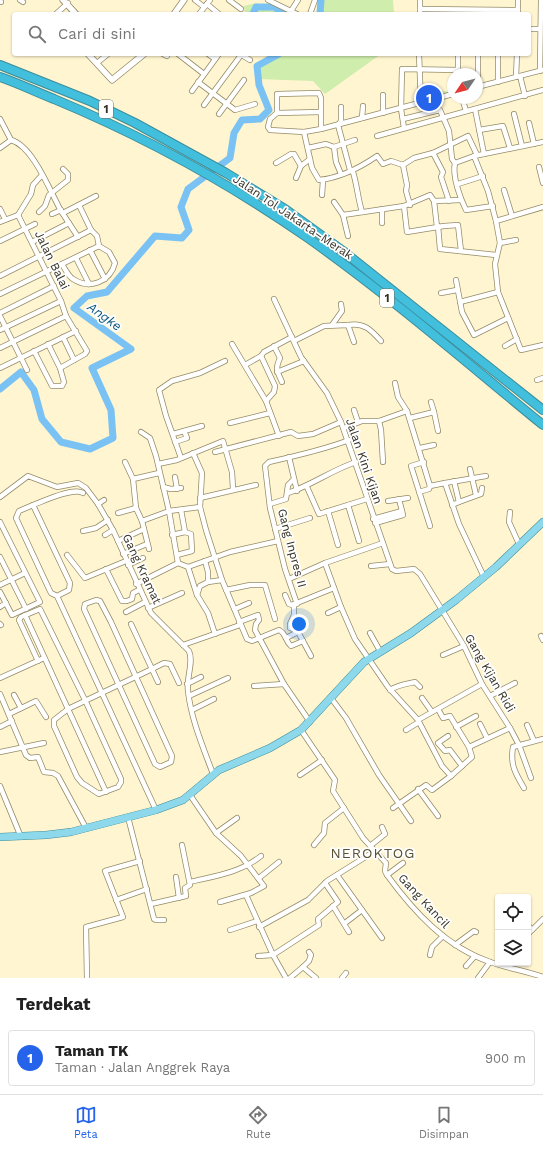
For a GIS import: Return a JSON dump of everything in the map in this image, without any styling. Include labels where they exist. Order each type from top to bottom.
[{"type":"highway","name":"Jalan Tol Jakarta–Merak","points":[[0,65],[90,101],[135,122],[226,173],[286,210],[343,251],[543,410]]},
{"type":"highway","name":"Jalan Tol Jakarta–Merak","points":[[0,77],[90,114],[223,183],[308,238],[382,294],[543,425]]},
{"type":"main road","points":[[0,837],[46,835],[86,828],[175,804],[190,795],[213,774],[226,766],[270,748],[301,730],[368,659],[411,633],[442,611],[484,577],[543,522]]},
{"type":"street","points":[[175,12],[184,0]]},
{"type":"street","points":[[194,0],[207,4],[217,12]]},
{"type":"street","points":[[229,0],[241,9]]},
{"type":"street","points":[[268,0],[291,11],[297,2],[290,0]]},
{"type":"street","points":[[311,12],[315,0]]},
{"type":"street","points":[[420,0],[420,11],[518,12],[518,0]]},
{"type":"street","points":[[483,86],[541,70],[541,0]]},
{"type":"street","points":[[58,12],[66,2],[74,12]]},
{"type":"street","points":[[201,12],[207,4]]},
{"type":"street","points":[[531,29],[540,29]]},
{"type":"street","points":[[90,56],[112,80],[114,80],[142,56]]},
{"type":"street","points":[[97,63],[106,56]]},
{"type":"street","points":[[181,56],[204,74]]},
{"type":"street","points":[[211,56],[215,59]]},
{"type":"street","points":[[192,91],[217,56]]},
{"type":"street","points":[[204,105],[240,56]]},
{"type":"street","points":[[244,56],[250,60]]},
{"type":"street","points":[[419,56],[421,103]]},
{"type":"street","points":[[458,56],[458,68]]},
{"type":"street","points":[[478,56],[478,68]]},
{"type":"street","points":[[498,56],[498,82]]},
{"type":"street","points":[[517,56],[518,76],[525,96]]},
{"type":"street","points":[[404,128],[401,109],[402,70],[420,69],[447,71]]},
{"type":"street","points":[[219,114],[244,80]]},
{"type":"street","points":[[198,82],[236,110],[255,104]]},
{"type":"street","points":[[377,136],[543,90]]},
{"type":"street","points":[[277,113],[277,94],[320,93],[321,129]]},
{"type":"street","points":[[383,95],[383,112]]},
{"type":"street","points":[[321,112],[277,113],[269,121],[268,127],[270,130],[304,132],[321,129],[383,112],[401,109],[447,96]]},
{"type":"street","points":[[464,104],[466,111]]},
{"type":"street","points":[[362,118],[363,106]]},
{"type":"street","points":[[341,107],[341,121],[338,124],[350,170],[353,172],[355,179],[362,212]]},
{"type":"street","points":[[474,109],[484,154]]},
{"type":"street","points":[[403,119],[440,110],[449,131],[449,145],[452,159],[455,163],[453,173],[458,184],[461,200],[467,211],[493,206]]},
{"type":"street","points":[[514,114],[522,146]]},
{"type":"street","points":[[0,119],[11,140],[17,142],[25,149],[78,237]]},
{"type":"street","points":[[529,123],[534,144]]},
{"type":"street","points":[[479,130],[503,126],[510,148]]},
{"type":"street","points":[[304,132],[310,160],[317,178],[323,180],[341,174],[377,156],[383,164],[391,161],[403,165]]},
{"type":"street","points":[[403,165],[414,158],[433,153],[469,136],[493,206],[496,221],[500,243],[496,255],[496,283],[498,292],[517,340],[523,351],[543,345]]},
{"type":"street","points":[[0,148],[11,140]]},
{"type":"street","points":[[308,148],[326,144],[334,147],[355,140]]},
{"type":"street","points":[[455,163],[484,154],[543,142]]},
{"type":"street","points":[[334,147],[336,162],[341,174]]},
{"type":"street","points":[[433,153],[443,172],[441,177],[449,201]]},
{"type":"street","points":[[276,163],[291,154],[294,154],[301,166]]},
{"type":"street","points":[[296,178],[301,166],[310,160]]},
{"type":"street","points":[[403,165],[407,185],[406,191],[410,205]]},
{"type":"street","points":[[539,167],[542,174],[543,183]]},
{"type":"street","points":[[38,212],[45,206],[48,197],[52,192],[68,180],[69,176],[63,169]]},
{"type":"street","points":[[0,222],[18,215],[31,194],[33,185],[42,175]]},
{"type":"street","points":[[458,184],[482,176]]},
{"type":"street","points":[[322,194],[323,180]]},
{"type":"street","points":[[504,190],[512,216]]},
{"type":"street","points":[[343,215],[410,205],[428,194],[434,201],[440,249],[496,255]]},
{"type":"street","points":[[52,214],[62,212],[96,196]]},
{"type":"street","points":[[434,201],[461,200]]},
{"type":"street","points":[[334,202],[343,215],[348,236]]},
{"type":"street","points":[[62,264],[72,279],[89,284],[105,279],[112,273],[115,263],[109,252],[99,246],[97,236],[91,230],[79,205]]},
{"type":"street","points":[[404,206],[407,232],[438,226],[458,226],[461,251]]},
{"type":"street","points":[[496,221],[543,207]]},
{"type":"street","points":[[0,209],[5,220]]},
{"type":"street","points":[[382,209],[382,223]]},
{"type":"street","name":"Jalan Balai","points":[[18,215],[61,300],[66,316],[76,331],[87,353],[74,360]]},
{"type":"street","points":[[32,242],[69,223]]},
{"type":"street","points":[[0,241],[35,224]]},
{"type":"street","points":[[0,276],[91,230]]},
{"type":"street","points":[[500,243],[516,240]]},
{"type":"street","points":[[0,294],[99,246]]},
{"type":"street","points":[[90,250],[105,279]]},
{"type":"street","points":[[76,258],[89,284]]},
{"type":"street","points":[[456,280],[464,316],[474,335],[508,318]]},
{"type":"street","points":[[27,370],[0,314],[54,286]]},
{"type":"street","points":[[441,293],[457,290]]},
{"type":"street","points":[[460,302],[498,292]]},
{"type":"street","name":"Jalan Kini Kijan","points":[[274,299],[304,360],[327,393],[344,428],[374,521],[390,564]]},
{"type":"street","points":[[0,330],[61,300]]},
{"type":"street","points":[[332,325],[342,311],[341,304]]},
{"type":"street","points":[[0,348],[66,316]]},
{"type":"street","points":[[245,365],[261,356],[274,346],[332,325],[359,324],[366,326],[381,341]]},
{"type":"street","points":[[348,325],[354,342]]},
{"type":"street","points":[[0,368],[76,331]]},
{"type":"street","points":[[60,368],[74,360],[63,337]]},
{"type":"street","points":[[505,346],[517,340]]},
{"type":"street","points":[[34,351],[51,384],[57,387],[62,386],[64,382],[60,368],[48,344]]},
{"type":"street","points":[[232,344],[266,401],[280,436]]},
{"type":"street","points":[[274,346],[280,358],[276,363],[277,372],[282,382]]},
{"type":"street","points":[[261,356],[275,386],[274,392],[266,401]]},
{"type":"street","points":[[277,372],[304,360]]},
{"type":"street","points":[[181,458],[159,391],[160,388],[172,381],[200,373],[225,361]]},
{"type":"street","points":[[537,380],[543,378]]},
{"type":"street","points":[[395,384],[398,398],[410,418],[430,486]]},
{"type":"street","points":[[431,402],[438,431]]},
{"type":"street","points":[[354,410],[358,422]]},
{"type":"street","points":[[344,428],[358,422],[379,421],[407,411]]},
{"type":"street","points":[[230,423],[270,412]]},
{"type":"street","points":[[410,418],[434,412]]},
{"type":"street","points":[[379,421],[382,430],[383,462]]},
{"type":"street","points":[[215,452],[226,448],[280,436],[290,432],[298,436],[312,434],[341,422]]},
{"type":"street","points":[[173,434],[202,426]]},
{"type":"street","points":[[175,442],[187,438],[184,431]]},
{"type":"street","points":[[141,432],[152,441],[169,511],[172,536],[178,563]]},
{"type":"street","name":"Gang Inpres II","points":[[334,588],[295,604],[275,529],[265,466],[269,462],[327,448],[349,440]]},
{"type":"street","points":[[158,464],[181,458],[220,442],[225,442],[234,489]]},
{"type":"street","points":[[420,448],[434,445]]},
{"type":"street","points":[[193,453],[202,473],[200,507],[214,558],[226,590],[249,641],[279,630],[291,646],[303,641]]},
{"type":"street","points":[[288,457],[297,491]]},
{"type":"street","points":[[123,554],[148,547],[142,521],[136,508],[133,479],[126,462]]},
{"type":"street","points":[[288,494],[307,487],[330,472],[356,462]]},
{"type":"street","points":[[424,462],[411,466],[430,526]]},
{"type":"street","points":[[470,469],[476,495]]},
{"type":"street","points":[[133,479],[159,473]]},
{"type":"street","name":"Gang Kramat","points":[[0,498],[28,476],[56,487],[75,483],[80,484],[98,504],[113,530],[148,608],[154,617],[189,651],[191,657],[187,684],[188,696],[213,774]]},
{"type":"street","points":[[419,492],[429,489],[430,486],[486,476]]},
{"type":"street","points":[[163,487],[179,488],[175,477]]},
{"type":"street","points":[[270,504],[286,499],[288,494],[288,485],[294,479]]},
{"type":"street","points":[[454,481],[459,502]]},
{"type":"street","points":[[445,483],[459,524],[484,577]]},
{"type":"street","points":[[200,498],[256,485]]},
{"type":"street","points":[[307,487],[319,514],[367,499]]},
{"type":"street","points":[[452,505],[481,494],[482,488]]},
{"type":"street","points":[[83,493],[78,490],[58,495],[19,512],[16,518],[51,593],[57,596],[156,810]]},
{"type":"street","points":[[388,501],[408,498]]},
{"type":"street","points":[[374,521],[402,515],[399,499]]},
{"type":"street","points":[[98,504],[104,500]]},
{"type":"street","points":[[33,505],[70,583],[69,590],[57,596]]},
{"type":"street","points":[[348,505],[359,540]]},
{"type":"street","points":[[142,521],[169,511],[200,507]]},
{"type":"street","points":[[118,513],[136,508]]},
{"type":"street","points":[[181,510],[185,532]]},
{"type":"street","points":[[328,511],[338,545]]},
{"type":"street","points":[[510,512],[509,522],[519,544]]},
{"type":"street","points":[[275,529],[310,518]]},
{"type":"street","points":[[83,531],[96,528],[108,520]]},
{"type":"street","points":[[0,522],[40,602],[12,615],[0,592]]},
{"type":"street","points":[[118,541],[144,529]]},
{"type":"street","points":[[105,535],[113,530]]},
{"type":"street","points":[[172,536],[185,532],[190,534],[192,537],[192,549],[176,556]]},
{"type":"street","points":[[136,584],[178,563],[188,567],[230,552],[278,541]]},
{"type":"street","points":[[288,579],[325,563],[383,543]]},
{"type":"street","points":[[67,555],[78,568],[83,578],[106,569],[143,558]]},
{"type":"street","points":[[0,557],[26,609]]},
{"type":"street","points":[[205,561],[208,572],[208,582]]},
{"type":"street","points":[[325,563],[341,607],[356,639],[390,690],[418,721],[442,766],[451,776]]},
{"type":"street","points":[[371,566],[390,564],[396,571],[414,569],[418,572],[442,611]]},
{"type":"street","points":[[188,567],[197,595],[208,613],[215,634]]},
{"type":"street","points":[[106,569],[122,601],[127,602],[132,599],[133,593],[139,590]]},
{"type":"street","points":[[0,585],[25,573]]},
{"type":"street","points":[[197,595],[200,586],[208,582],[222,580]]},
{"type":"street","points":[[226,590],[250,584],[265,585],[275,619]]},
{"type":"street","points":[[148,608],[182,593]]},
{"type":"street","points":[[285,595],[289,604],[295,604],[294,615],[290,628],[298,632],[311,656]]},
{"type":"street","points":[[96,600],[100,601],[172,756],[169,764],[160,767],[155,764],[120,684],[84,609],[87,602],[96,600]]},
{"type":"street","points":[[126,612],[145,602]]},
{"type":"street","points":[[0,607],[6,603]]},
{"type":"street","points":[[235,609],[248,603]]},
{"type":"street","points":[[328,613],[341,607]]},
{"type":"street","points":[[38,661],[19,621],[20,618],[38,609],[43,611],[85,700],[121,779],[120,785],[106,792],[97,793],[80,781],[54,726],[54,720],[68,709],[85,700],[164,663],[170,664],[179,683]]},
{"type":"street","name":"Gang Kijan Ridi","points":[[442,611],[464,646],[482,684],[510,728],[519,745],[531,778]]},
{"type":"street","points":[[25,615],[106,792]]},
{"type":"street","points":[[183,645],[215,634],[258,615],[259,620],[256,624],[255,630],[284,684],[310,722]]},
{"type":"street","points":[[131,624],[158,682]]},
{"type":"street","points":[[286,638],[298,632]]},
{"type":"street","points":[[370,633],[380,651]]},
{"type":"street","points":[[443,655],[464,646]]},
{"type":"street","points":[[0,678],[44,658]]},
{"type":"street","points":[[187,684],[201,677]]},
{"type":"street","points":[[188,696],[228,678]]},
{"type":"street","points":[[390,690],[399,685],[408,685],[415,682],[420,687]]},
{"type":"street","points":[[490,696],[515,683]]},
{"type":"street","points":[[254,686],[284,684]]},
{"type":"street","points":[[406,730],[432,712],[482,684]]},
{"type":"street","points":[[0,694],[28,757],[40,758],[44,772],[54,773],[58,776],[86,828]]},
{"type":"street","points":[[14,695],[21,708]]},
{"type":"street","points":[[331,698],[346,718],[379,775],[411,821]]},
{"type":"street","points":[[422,698],[432,712]]},
{"type":"street","points":[[192,710],[214,699]]},
{"type":"street","points":[[9,714],[36,701],[46,717]]},
{"type":"street","points":[[394,808],[418,789],[426,785],[432,790],[451,776],[472,757],[469,747],[450,716],[443,718],[438,709]]},
{"type":"street","points":[[456,727],[476,716]]},
{"type":"street","points":[[0,727],[12,721]]},
{"type":"street","points":[[480,724],[487,738]]},
{"type":"street","points":[[527,725],[534,741]]},
{"type":"street","points":[[469,747],[510,728]]},
{"type":"street","name":"Gang Kancil","points":[[301,730],[335,780],[333,791],[363,838],[386,864],[385,871],[387,875],[416,910],[443,936],[455,945],[476,956],[543,977]]},
{"type":"street","points":[[448,736],[438,743],[444,751],[450,750],[462,766]]},
{"type":"street","points":[[524,788],[513,769],[511,758],[513,747],[543,738]]},
{"type":"street","points":[[0,752],[44,743]]},
{"type":"street","points":[[300,775],[322,760]]},
{"type":"street","points":[[0,786],[21,836]]},
{"type":"street","points":[[418,789],[438,816]]},
{"type":"street","points":[[190,795],[216,833],[249,865],[264,887],[246,895],[220,902]]},
{"type":"street","points":[[314,845],[324,833],[325,823],[344,808]]},
{"type":"street","points":[[128,817],[154,918],[156,920],[164,920]]},
{"type":"street","points":[[216,833],[237,818]]},
{"type":"street","points":[[370,846],[386,834],[382,827]]},
{"type":"street","points":[[150,904],[186,896],[185,888],[190,885],[190,882],[182,845]]},
{"type":"street","points":[[259,927],[308,900],[325,883],[375,850]]},
{"type":"street","points":[[190,882],[233,872],[249,865],[261,856]]},
{"type":"street","points":[[87,978],[86,927],[123,917],[105,871],[140,861]]},
{"type":"street","points":[[259,878],[279,862]]},
{"type":"street","points":[[387,875],[403,863]]},
{"type":"street","points":[[337,875],[382,938]]},
{"type":"street","points":[[176,877],[179,898]]},
{"type":"street","points":[[258,956],[273,955],[319,925],[318,919],[338,900],[325,883]]},
{"type":"street","points":[[116,900],[147,889]]},
{"type":"street","points":[[246,895],[259,927],[286,978]]},
{"type":"street","points":[[333,906],[345,923],[349,932]]},
{"type":"street","points":[[345,923],[362,910]]},
{"type":"street","points":[[531,931],[543,919]]},
{"type":"street","points":[[230,930],[257,921]]},
{"type":"street","points":[[455,945],[474,931],[476,932]]},
{"type":"street","points":[[430,955],[432,947],[443,936]]},
{"type":"street","points":[[290,978],[309,961],[311,955],[309,952]]},
{"type":"street","points":[[466,966],[476,956]]},
{"type":"street","points":[[478,978],[494,962]]},
{"type":"street","points":[[304,967],[316,978]]},
{"type":"street","points":[[342,978],[346,973]]},
{"type":"green space","points":[[319,0],[393,0],[394,12],[316,12]]},
{"type":"green space","points":[[256,3],[276,12],[245,12],[244,6]]},
{"type":"green space","points":[[267,56],[378,56],[325,94],[313,81],[258,79],[255,67]]},
{"type":"green space","points":[[421,89],[447,91],[447,94],[421,102]]},
{"type":"waterway","name":"Angke","points":[[320,12],[321,0]]},
{"type":"waterway","name":"Angke","points":[[254,12],[256,7],[274,7],[281,12]]},
{"type":"waterway","name":"Angke","points":[[0,389],[21,372],[34,390],[42,419],[61,442],[90,449],[113,438],[111,410],[92,368],[131,349],[74,308],[87,296],[107,292],[155,236],[182,238],[189,230],[181,207],[188,189],[230,158],[234,133],[242,120],[260,119],[269,110],[259,85],[257,66],[275,56]]},
{"type":"place","name":"Taman TK","points":[[429,98]]},
{"type":"district","name":"NEROKTOG","points":[[373,853]]}]
